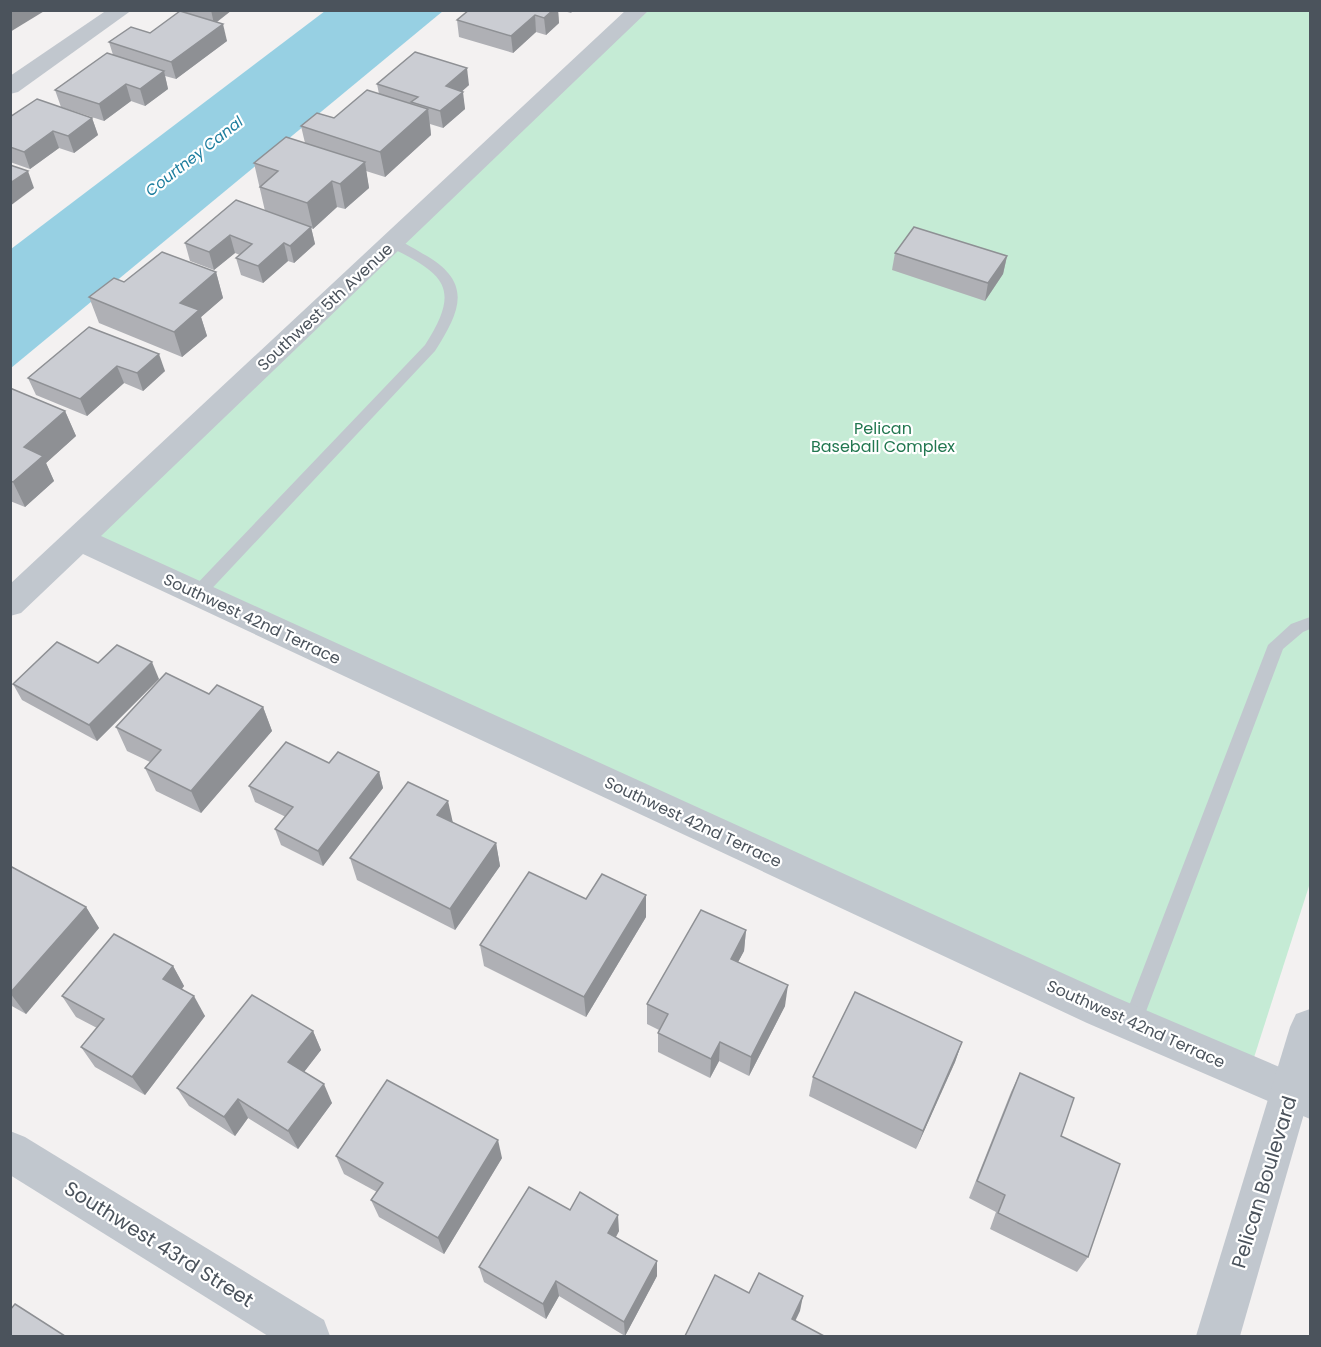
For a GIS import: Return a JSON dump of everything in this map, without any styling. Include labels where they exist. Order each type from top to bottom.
[{"type":"street","points":[[10,87],[122,10]]},
{"type":"street","name":"Southwest 5th Avenue","points":[[10,604],[639,10]]},
{"type":"street","name":"Southwest 42nd Terrace","points":[[79,539],[1132,1024],[1301,1096]]},
{"type":"street","name":"Pelican Boulevard","points":[[1218,1336],[1301,1096],[1311,1027]]},
{"type":"street","name":"Southwest 43rd Street","points":[[10,1151],[308,1336]]},
{"type":"lane","points":[[197,594],[430,348],[446,326],[453,307],[452,288],[443,273],[426,260],[393,243]]},
{"type":"lane","points":[[1132,1024],[1276,645],[1297,628],[1311,623]]},
{"type":"green space","name":"Pelican Baseball Complex","points":[[639,11],[1310,11],[1310,883],[1249,1073],[79,539]]},
{"type":"water","name":"Courtney Canal","points":[[325,11],[443,11],[11,368],[11,249]]},
{"type":"building","points":[[469,10],[553,10],[544,18],[535,15],[511,36],[457,20]]},
{"type":"building","points":[[180,11],[223,24],[171,62],[109,42],[131,27],[150,33]]},
{"type":"building","points":[[415,52],[467,68],[446,86],[463,92],[440,111],[411,102],[418,97],[377,84]]},
{"type":"building","points":[[107,53],[164,71],[140,89],[126,84],[99,104],[55,90]]},
{"type":"building","points":[[367,90],[428,109],[380,152],[301,126],[317,113],[334,118]]},
{"type":"building","points":[[37,99],[92,118],[68,136],[53,131],[24,152],[10,147],[10,117]]},
{"type":"building","points":[[286,137],[365,162],[340,184],[332,181],[307,203],[260,187],[278,171],[254,163]]},
{"type":"building","points":[[10,165],[28,171],[10,183]]},
{"type":"building","points":[[236,200],[311,227],[290,246],[284,243],[258,266],[236,258],[252,244],[230,235],[209,252],[185,243]]},
{"type":"building","points":[[914,227],[1007,256],[988,283],[895,253]]},
{"type":"building","points":[[162,252],[216,272],[180,303],[199,310],[174,332],[89,297],[114,278],[124,282]]},
{"type":"building","points":[[89,327],[159,354],[137,373],[117,366],[80,399],[28,378]]},
{"type":"building","points":[[10,388],[65,411],[24,447],[43,456],[13,482],[10,481]]},
{"type":"building","points":[[57,642],[98,663],[117,645],[152,662],[89,725],[13,684]]},
{"type":"building","points":[[166,673],[209,694],[217,685],[263,707],[191,791],[145,768],[161,750],[116,727]]},
{"type":"building","points":[[286,742],[329,763],[338,752],[379,772],[318,851],[275,829],[293,807],[249,786]]},
{"type":"building","points":[[408,782],[448,801],[437,815],[496,843],[450,909],[350,858]]},
{"type":"building","points":[[10,866],[86,907],[10,993]]},
{"type":"building","points":[[529,872],[586,899],[602,874],[646,895],[584,997],[480,945]]},
{"type":"building","points":[[701,910],[746,930],[731,959],[788,985],[751,1057],[720,1042],[711,1059],[658,1033],[668,1014],[647,1004]]},
{"type":"building","points":[[114,934],[173,966],[163,979],[194,996],[132,1077],[81,1047],[104,1019],[62,996]]},
{"type":"building","points":[[855,992],[962,1042],[923,1131],[813,1077]]},
{"type":"building","points":[[252,995],[313,1031],[288,1062],[324,1084],[288,1131],[238,1099],[224,1117],[177,1088]]},
{"type":"building","points":[[1020,1073],[1074,1098],[1061,1136],[1120,1164],[1088,1257],[998,1213],[1005,1195],[977,1181]]},
{"type":"building","points":[[387,1080],[498,1140],[438,1238],[371,1200],[383,1183],[336,1156]]},
{"type":"building","points":[[529,1187],[570,1210],[580,1192],[618,1215],[608,1233],[657,1261],[624,1322],[556,1281],[543,1304],[479,1267]]},
{"type":"building","points":[[759,1273],[803,1296],[792,1319],[824,1336],[685,1336],[715,1275],[749,1293]]},
{"type":"building","points":[[15,1304],[65,1336],[10,1336],[10,1310]]}]
